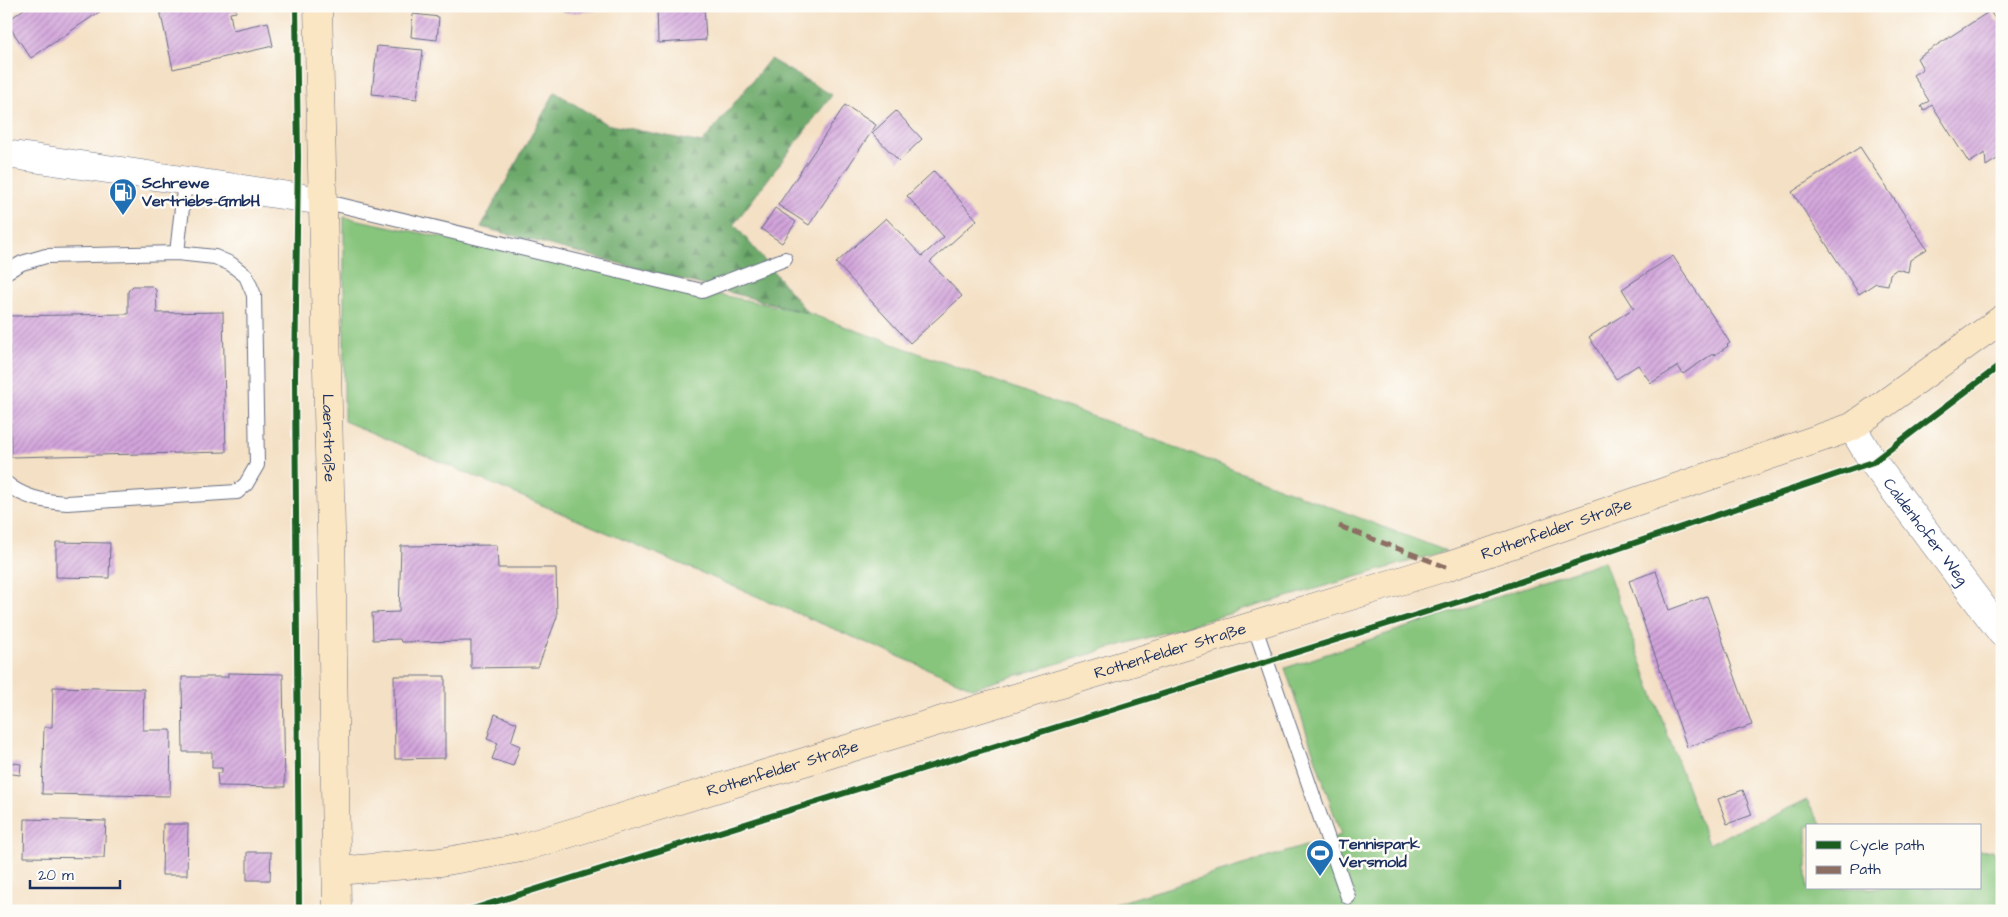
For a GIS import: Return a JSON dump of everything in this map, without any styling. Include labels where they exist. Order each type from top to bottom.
[{"type":"street","name":"Laerstraße","points":[[318,6],[337,871]]},
{"type":"street","points":[[6,154],[323,201]]},
{"type":"street","name":"Rothenfelder Straße","points":[[337,871],[441,862],[521,848],[1446,567],[1852,427],[2002,319]]},
{"type":"street","name":"Caldenhofer Weg","points":[[1852,427],[1873,462],[2002,633]]},
{"type":"street","points":[[337,871],[337,911]]},
{"type":"lane","points":[[177,253],[185,182]]},
{"type":"lane","points":[[323,201],[702,291],[785,259]]},
{"type":"lane","points":[[6,272],[22,263],[46,256],[177,253],[215,257],[230,264],[246,276],[254,295],[257,465],[246,484],[237,492],[67,503],[46,502],[27,496],[6,483]]},
{"type":"lane","points":[[1254,625],[1348,897]]},
{"type":"green space","points":[[770,59],[832,95],[734,224],[808,313],[481,227],[555,92],[606,124],[702,143]]},
{"type":"green space","points":[[344,217],[808,313],[1119,426],[1446,551],[973,688],[344,421]]},
{"type":"green space","points":[[1604,561],[1708,844],[1807,800],[1821,824],[1806,824],[1806,890],[1980,890],[1980,851],[1993,850],[2002,868],[2002,911],[1092,911],[1341,835],[1285,668]]},
{"type":"building","points":[[28,6],[108,6],[31,58],[6,22]]},
{"type":"building","points":[[159,6],[235,6],[236,12],[230,13],[233,30],[268,22],[273,46],[173,69]]},
{"type":"building","points":[[566,6],[593,6],[594,11],[566,13]]},
{"type":"building","points":[[657,6],[704,6],[706,40],[658,43]]},
{"type":"building","points":[[1990,11],[1997,22],[2002,18],[2002,156],[1986,166],[1985,153],[1969,163],[1932,105],[1924,111],[1921,106],[1929,101],[1913,75],[1923,69],[1917,58]]},
{"type":"building","points":[[413,14],[439,17],[437,40],[411,37]]},
{"type":"building","points":[[377,46],[423,50],[417,99],[372,94]]},
{"type":"building","points":[[845,105],[876,125],[809,225],[778,205]]},
{"type":"building","points":[[896,111],[922,139],[899,161],[872,133]]},
{"type":"building","points":[[1860,147],[1927,249],[1910,260],[1908,272],[1897,269],[1890,274],[1888,285],[1876,283],[1859,294],[1792,192]]},
{"type":"building","points":[[934,171],[977,220],[930,262],[962,296],[910,343],[836,263],[886,218],[922,256],[944,237],[907,196]]},
{"type":"building","points":[[775,208],[796,222],[782,243],[761,229]]},
{"type":"building","points":[[1673,256],[1730,343],[1715,355],[1714,353],[1683,374],[1678,366],[1651,383],[1638,365],[1616,379],[1589,337],[1634,308],[1622,289]]},
{"type":"building","points":[[133,286],[152,286],[156,290],[157,313],[223,312],[226,452],[11,457],[9,316],[128,314],[128,291]]},
{"type":"building","points":[[56,542],[110,543],[109,578],[56,577]]},
{"type":"building","points":[[497,545],[498,568],[556,568],[557,617],[538,667],[471,668],[471,641],[401,642],[400,639],[373,640],[372,613],[399,612],[401,546]]},
{"type":"building","points":[[1656,571],[1669,610],[1707,596],[1752,725],[1687,747],[1629,581]]},
{"type":"building","points":[[228,673],[283,674],[285,787],[218,786],[217,773],[222,773],[222,768],[212,768],[212,752],[183,752],[182,677],[228,677]]},
{"type":"building","points":[[394,676],[445,676],[445,758],[395,759]]},
{"type":"building","points":[[53,687],[144,689],[143,730],[171,730],[170,796],[42,794],[44,727],[52,727]]},
{"type":"building","points":[[495,714],[517,723],[511,742],[520,746],[513,766],[492,759],[498,743],[487,739]]},
{"type":"building","points":[[6,762],[21,764],[20,775],[6,773]]},
{"type":"building","points":[[1743,790],[1752,815],[1727,824],[1718,799]]},
{"type":"building","points":[[25,819],[106,821],[104,858],[24,857]]},
{"type":"building","points":[[163,824],[188,824],[187,875],[162,875]]},
{"type":"building","points":[[247,852],[271,852],[270,880],[247,880]]},
{"type":"marked path","points":[[1339,526],[1446,567]]},
{"type":"cycle path","points":[[296,6],[298,157],[295,378],[299,911]]},
{"type":"cycle path","points":[[466,911],[1487,593],[1873,462],[2002,364]]},
{"type":"place","name":"Schrewe Vertriebs-GmbH","points":[[123,216]]},
{"type":"place","name":"Tennispark Versmold","points":[[1320,877]]}]
